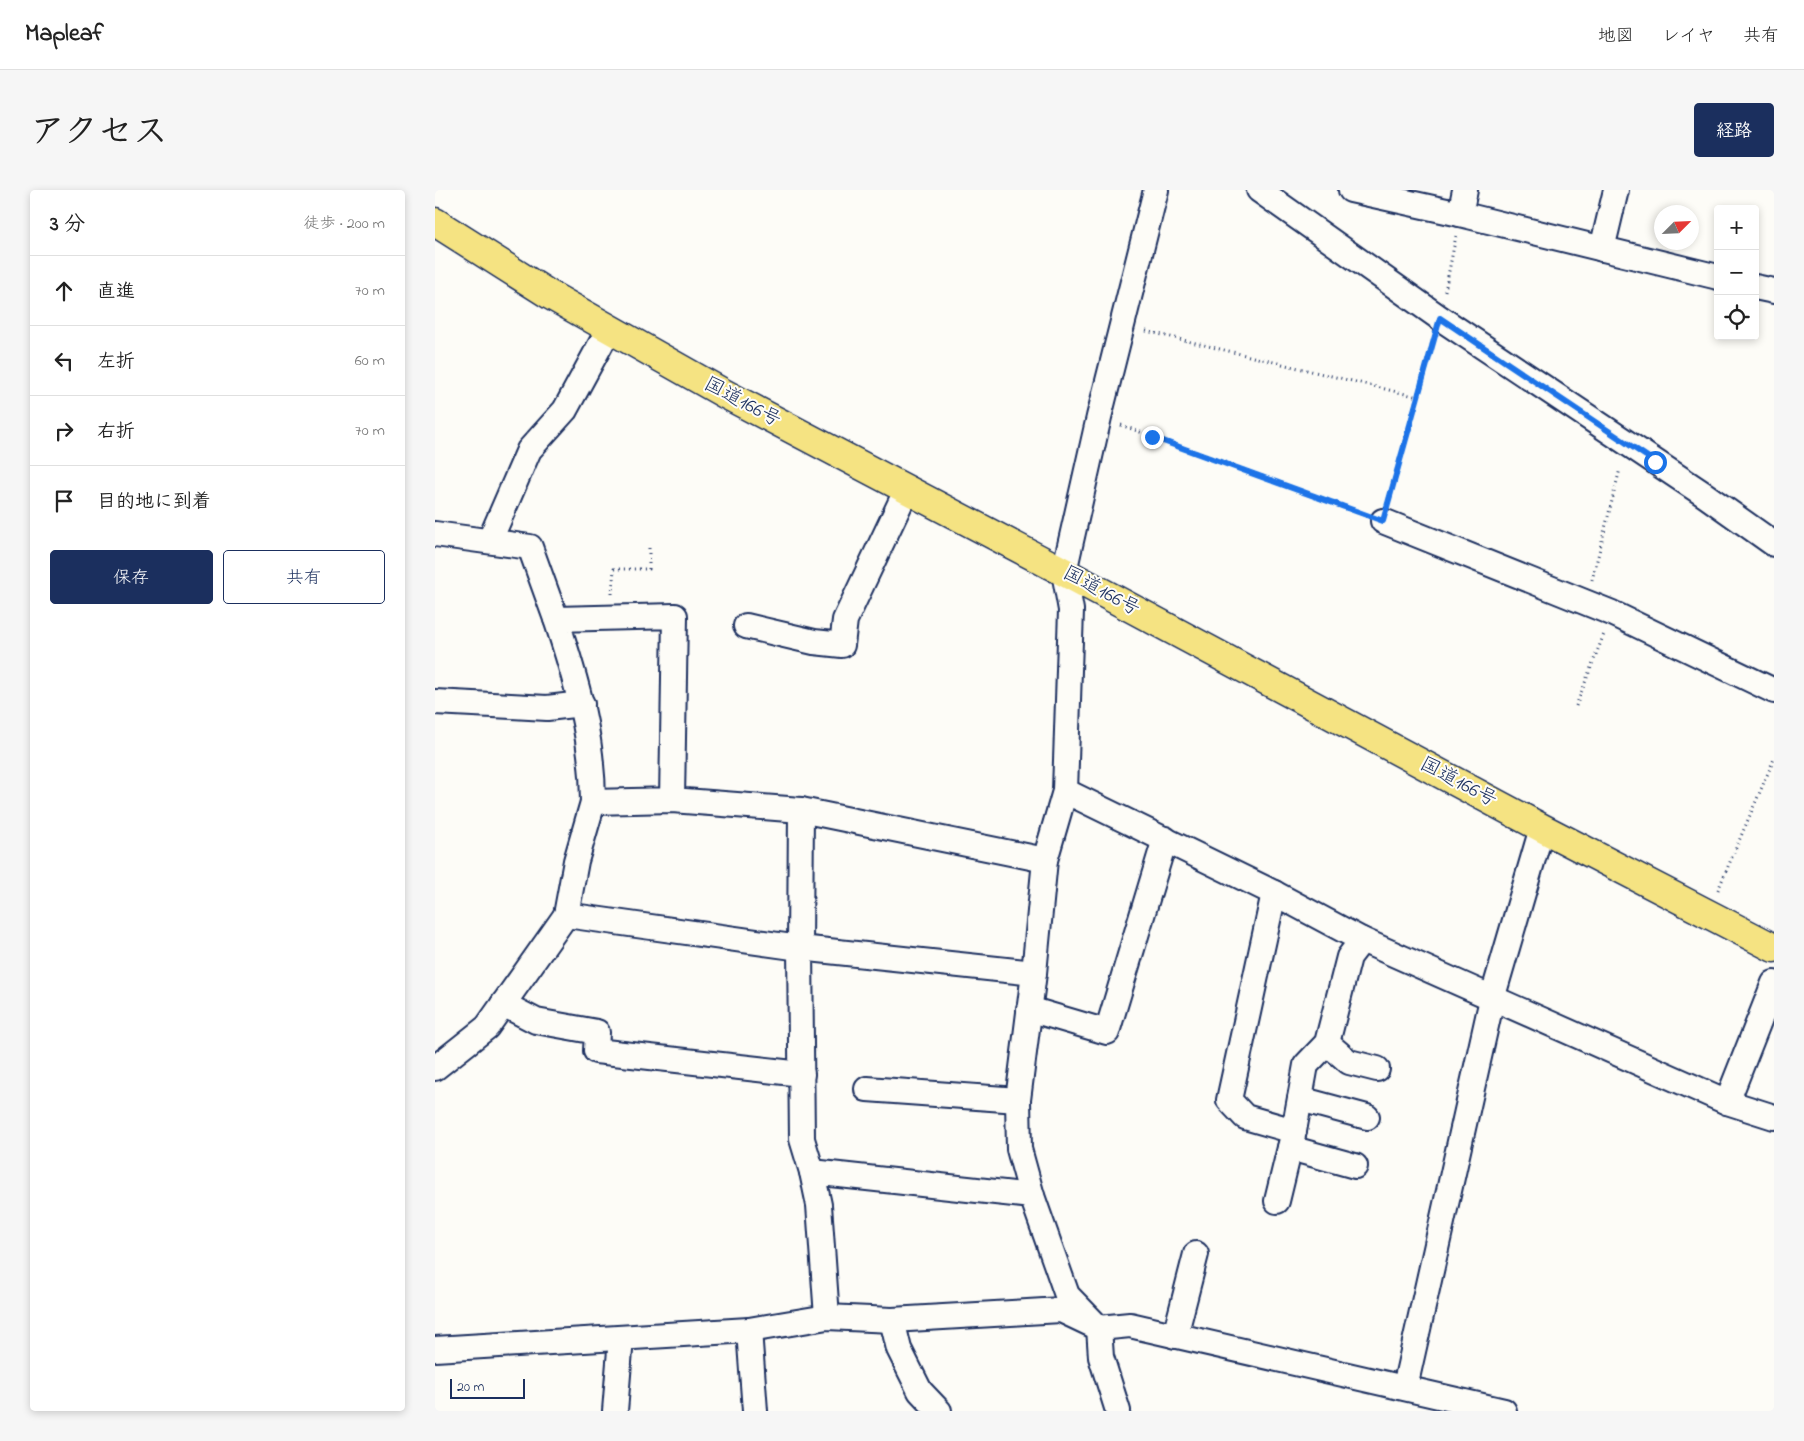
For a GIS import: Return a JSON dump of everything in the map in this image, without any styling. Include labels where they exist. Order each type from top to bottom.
[{"type":"highway","name":"国道166号","points":[[435,222],[549,296],[725,394],[1064,572],[1542,828],[1774,948]]},
{"type":"street","points":[[1117,1411],[1101,1357],[1099,1328],[1067,1295],[1032,1196],[1019,1149],[1018,1100],[1034,973],[1045,860],[1065,791],[1071,610],[1064,572],[1099,417],[1156,190]]},
{"type":"street","points":[[1259,190],[1440,318],[1705,495],[1774,544]]},
{"type":"street","points":[[1351,190],[1381,193],[1714,276]]},
{"type":"street","points":[[1460,214],[1465,190]]},
{"type":"street","points":[[1602,249],[1615,190]]},
{"type":"street","points":[[1759,287],[1774,291]]},
{"type":"street","points":[[490,540],[529,450],[565,410],[609,328]]},
{"type":"street","points":[[746,626],[814,642],[842,645],[845,620],[907,490]]},
{"type":"street","points":[[1383,521],[1612,613],[1774,691]]},
{"type":"street","points":[[435,534],[490,540],[530,547],[556,619],[582,704],[593,773],[593,802],[576,861],[566,915],[487,1027],[435,1068]]},
{"type":"street","points":[[556,619],[675,616],[672,800]]},
{"type":"street","points":[[435,702],[547,708],[582,704]]},
{"type":"street","points":[[1065,791],[1274,893],[1362,940],[1727,1102],[1774,1117]]},
{"type":"street","points":[[593,802],[672,800],[801,810],[1045,860]]},
{"type":"street","points":[[801,810],[802,1139],[819,1205],[827,1317]]},
{"type":"street","points":[[1405,1387],[1492,999],[1542,828]]},
{"type":"street","points":[[1029,1009],[1107,1032],[1165,839]]},
{"type":"street","points":[[1274,893],[1229,1100],[1245,1117],[1292,1140],[1355,1166]]},
{"type":"street","points":[[566,915],[800,948],[1034,973]]},
{"type":"street","points":[[1277,1201],[1292,1140],[1307,1065],[1327,1043],[1349,957],[1362,940]]},
{"type":"street","points":[[1727,1102],[1774,983]]},
{"type":"street","points":[[503,1004],[536,1021],[597,1032],[596,1051],[802,1074]]},
{"type":"street","points":[[1327,1043],[1349,1062],[1377,1069]]},
{"type":"street","points":[[867,1089],[1018,1100]]},
{"type":"street","points":[[1300,1099],[1367,1117]]},
{"type":"street","points":[[812,1172],[1032,1196]]},
{"type":"street","points":[[1175,1336],[1196,1254]]},
{"type":"street","points":[[435,1350],[749,1330],[827,1317],[892,1320],[1061,1310],[1099,1328],[1130,1325],[1405,1387],[1496,1410]]},
{"type":"street","points":[[892,1320],[899,1349],[920,1391],[939,1411]]},
{"type":"street","points":[[749,1330],[755,1411]]},
{"type":"street","points":[[615,1411],[621,1338]]},
{"type":"path","points":[[1099,417],[1383,521],[1440,318],[1460,214]]},
{"type":"path","points":[[1122,324],[1418,397]]},
{"type":"path","points":[[1587,603],[1620,470]]},
{"type":"path","points":[[611,618],[614,569],[649,569],[649,544]]},
{"type":"path","points":[[1576,706],[1612,613]]},
{"type":"path","points":[[1708,914],[1774,759]]},
{"type":"route","points":[[1152,437],[1383,521],[1440,318],[1655,462]]}]
